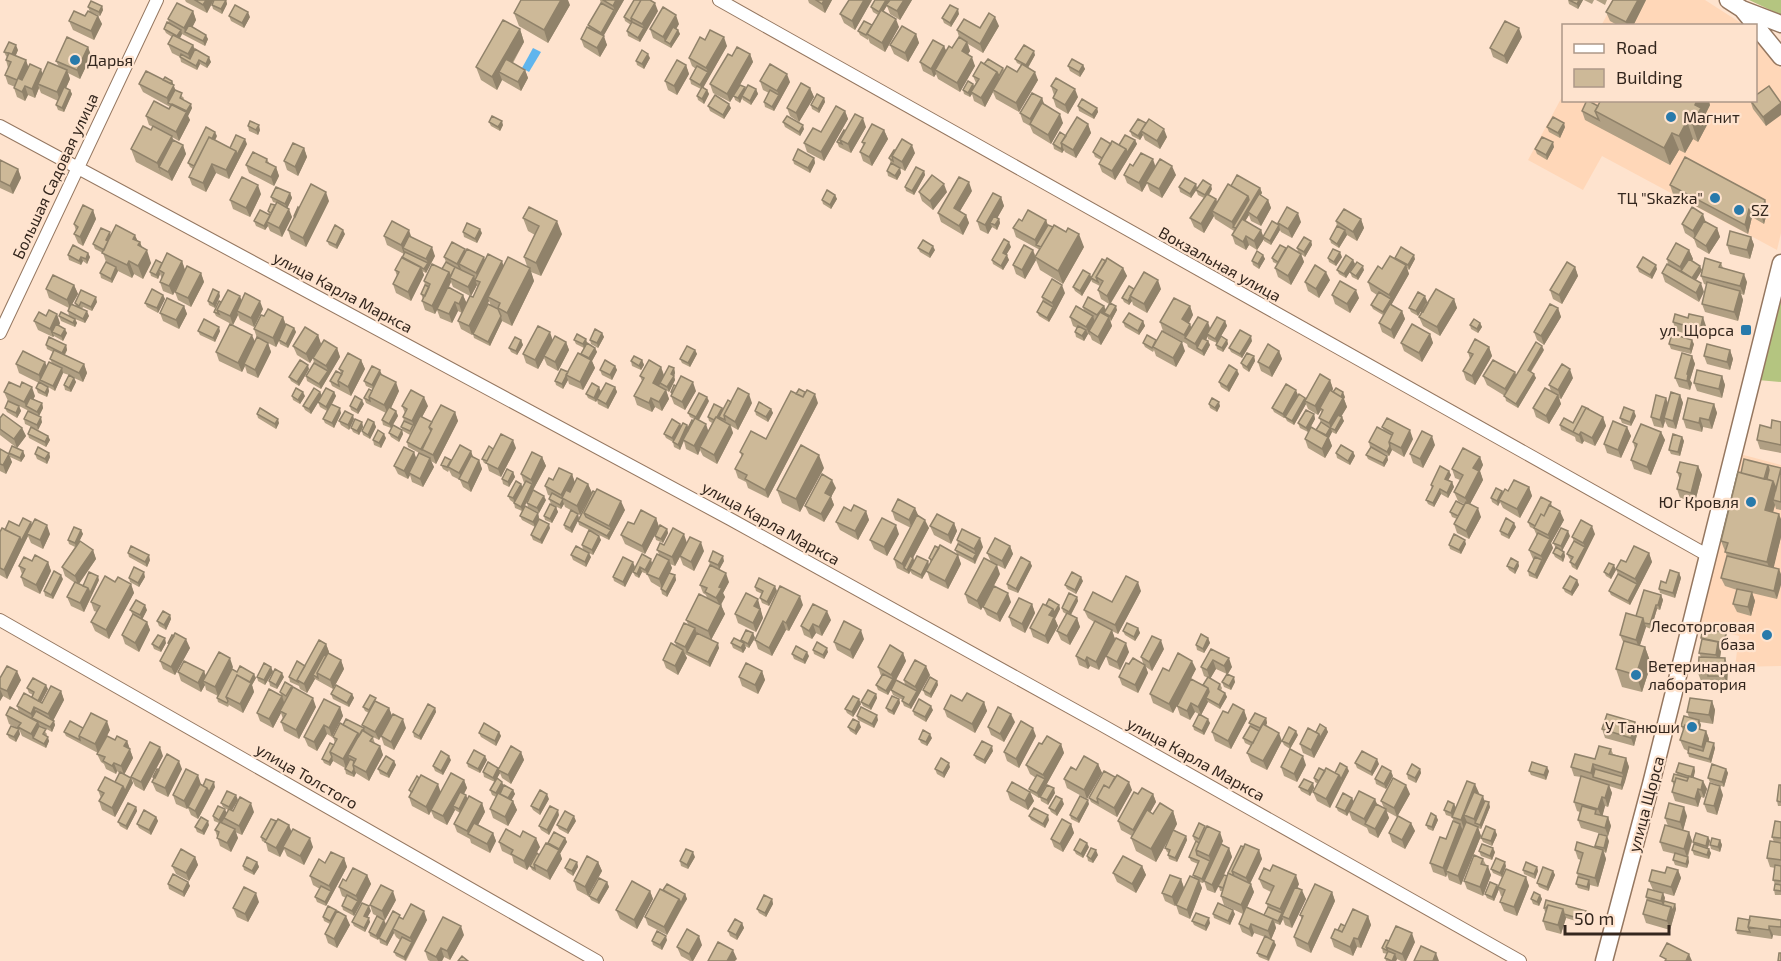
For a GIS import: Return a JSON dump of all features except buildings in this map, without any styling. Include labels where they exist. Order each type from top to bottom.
[{"type":"main road","points":[[1728,0],[1742,9],[1781,24]]},
{"type":"main road","points":[[1742,9],[1754,24]]},
{"type":"main road","points":[[1757,27],[1781,57]]},
{"type":"main road","name":"улица Щорса","points":[[1604,961],[1651,784],[1707,555],[1777,292],[1781,263]]},
{"type":"street","name":"Большая Садовая улица","points":[[0,333],[157,0]]},
{"type":"street","name":"Вокзальная улица","points":[[719,0],[1707,555]]},
{"type":"street","name":"улица Карла Маркса","points":[[0,126],[730,519],[1111,730],[1520,961]]},
{"type":"street","name":"улица Толстого","points":[[0,622],[595,961]]},
{"type":"shaded area","points":[[1615,0],[1705,0],[1742,24],[1602,24]]},
{"type":"shaded area","points":[[1757,38],[1781,69],[1781,233],[1777,250],[1602,156],[1583,190],[1528,160],[1562,97],[1562,102],[1757,102]]},
{"type":"shaded area","points":[[1740,454],[1781,465],[1781,666],[1735,667],[1739,636],[1697,626]]},
{"type":"green space","points":[[1749,0],[1781,0],[1781,15]]},
{"type":"green space","points":[[1781,296],[1781,382],[1758,380]]},
{"type":"water","points":[[533,48],[541,52],[529,72],[522,68]]},
{"type":"place","name":"Дарья","points":[[75,60]]},
{"type":"place","name":"Магнит","points":[[1671,117]]},
{"type":"place","name":"ТЦ \"Skazka\"","points":[[1715,198]]},
{"type":"place","name":"SZ","points":[[1739,210]]},
{"type":"place","name":"ул. Щорса","points":[[1746,330]]},
{"type":"place","name":"Юг Кровля","points":[[1751,502]]},
{"type":"place","name":"Лесоторговая база","points":[[1767,635]]},
{"type":"place","name":"Ветеринарная лаборатория","points":[[1636,675]]},
{"type":"place","name":"У Танюши","points":[[1692,727]]}]
